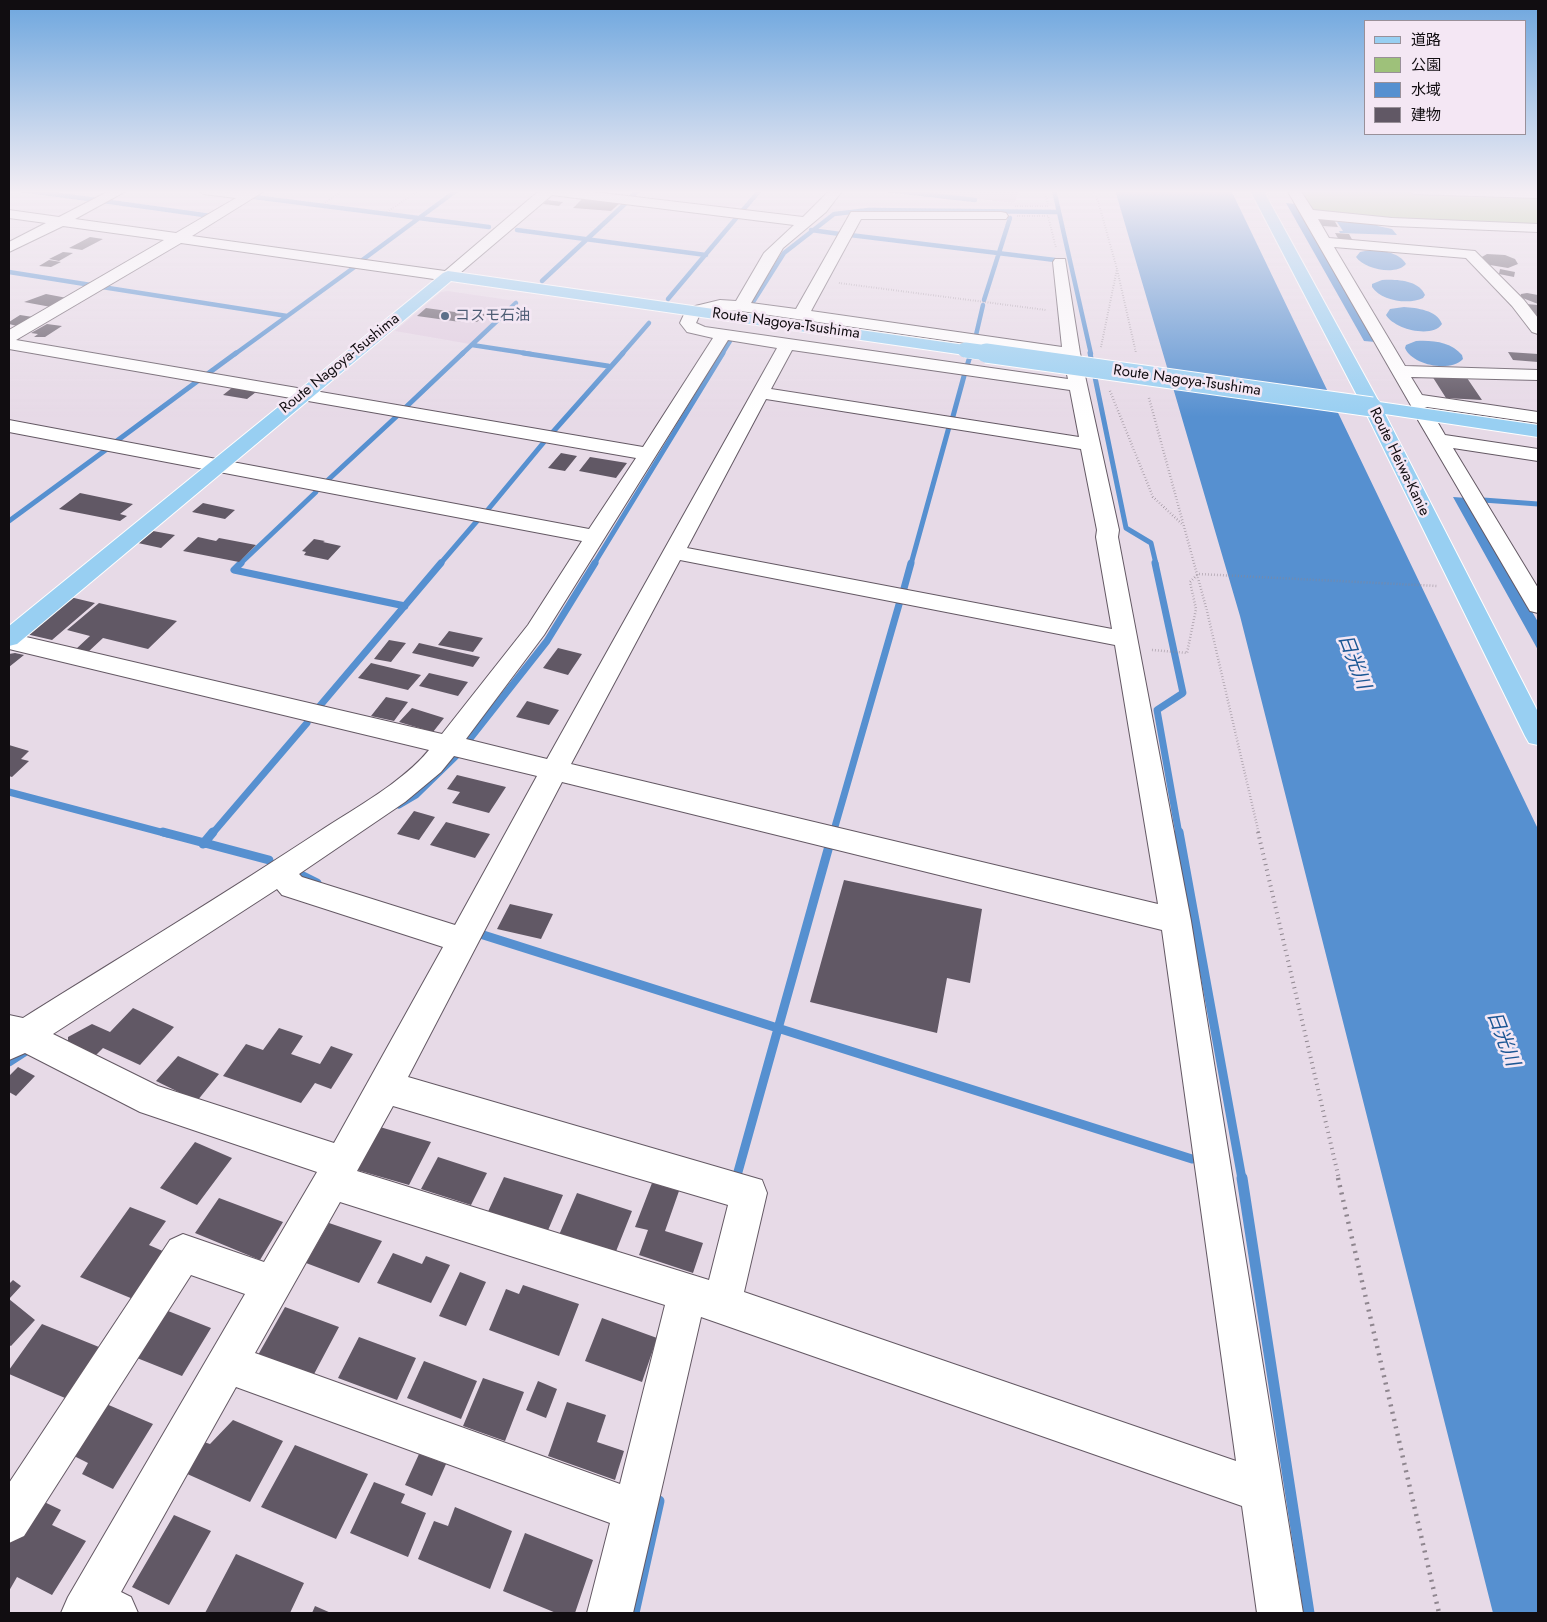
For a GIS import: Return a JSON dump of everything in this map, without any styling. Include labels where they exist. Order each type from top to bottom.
[{"type":"main road","name":"Route Heiwa-Kanie","points":[[1296,266],[1372,407],[1538,736]]},
{"type":"main road","name":"Route Nagoya-Tsushima","points":[[9,639],[302,394],[448,276],[1538,431]]},
{"type":"street","points":[[9,337],[130,266]]},
{"type":"street","points":[[374,266],[448,276],[460,266]]},
{"type":"street","points":[[741,306],[764,266]]},
{"type":"street","points":[[801,315],[828,266]]},
{"type":"street","points":[[1060,266],[1071,353],[1108,530],[1107,538],[1176,921],[1280,1613]]},
{"type":"street","points":[[1339,266],[1421,408],[1537,601]]},
{"type":"street","points":[[1481,266],[1518,303],[1538,329]]},
{"type":"street","points":[[1071,353],[741,306],[720,305],[693,311],[688,323],[693,329],[1078,386]]},
{"type":"street","points":[[24,1039],[285,879],[432,765],[460,748],[724,334]]},
{"type":"street","points":[[9,344],[649,454]]},
{"type":"street","points":[[96,1610],[226,1363],[385,1087],[462,940],[787,344]]},
{"type":"street","points":[[1401,371],[1538,375]]},
{"type":"street","points":[[761,393],[1089,444]]},
{"type":"street","points":[[1421,408],[1538,418]]},
{"type":"street","points":[[9,426],[596,537]]},
{"type":"street","points":[[1440,440],[1538,455]]},
{"type":"street","points":[[674,552],[1125,639]]},
{"type":"street","points":[[9,639],[1176,921]]},
{"type":"street","points":[[285,879],[462,940]]},
{"type":"street","points":[[24,1039],[152,1100],[337,1172],[1262,1491]]},
{"type":"street","points":[[385,1087],[738,1190],[705,1299],[635,1510],[610,1613]]},
{"type":"street","points":[[9,1521],[183,1253],[271,1284]]},
{"type":"street","points":[[226,1363],[635,1510]]},
{"type":"path","points":[[1116,266],[1136,354]]},
{"type":"path","points":[[1100,354],[1117,269]]},
{"type":"path","points":[[820,280],[1066,312]]},
{"type":"path","points":[[1108,383],[1112,399],[1153,497],[1182,525]]},
{"type":"path","points":[[1148,395],[1182,525],[1198,574],[1360,1265],[1438,1613]]},
{"type":"path","points":[[1166,652],[1187,653],[1196,609],[1190,582],[1198,574],[1443,586]]},
{"type":"shaded area","points":[[448,291],[516,301],[470,344],[395,331],[441,292]]},
{"type":"water","name":"日光川","points":[[1137,266],[1267,266],[1538,829],[1538,1613],[1493,1613],[1240,616]]},
{"type":"water","points":[[1321,266],[1332,266],[1376,342],[1364,341]]},
{"type":"water","points":[[1368,266],[1404,266],[1395,270]]},
{"type":"water","points":[[1382,280],[1400,280],[1412,283],[1418,286],[1425,295],[1423,298],[1410,301],[1382,296],[1376,292],[1372,284]]},
{"type":"water","points":[[1404,307],[1420,309],[1431,313],[1442,324],[1430,331],[1413,330],[1397,324],[1386,315],[1390,309]]},
{"type":"water","points":[[1416,341],[1429,341],[1453,347],[1462,355],[1463,359],[1449,366],[1423,363],[1409,354],[1405,348],[1406,345]]},
{"type":"water","points":[[1453,497],[1467,498],[1538,622],[1538,650]]},
{"type":"building","points":[[1494,266],[1514,266],[1508,268]]},
{"type":"building","points":[[1500,269],[1515,272],[1514,277],[1499,274]]},
{"type":"building","points":[[46,294],[67,298],[51,307],[24,302]]},
{"type":"building","points":[[1521,294],[1538,295],[1538,304],[1520,297]]},
{"type":"building","points":[[1526,304],[1538,305],[1538,317],[1536,317]]},
{"type":"building","points":[[426,308],[469,314],[460,322],[417,316]]},
{"type":"building","points":[[476,313],[486,314],[477,322],[468,321]]},
{"type":"building","points":[[20,315],[33,317],[17,326],[9,324],[9,322]]},
{"type":"building","points":[[47,324],[62,326],[45,337],[34,337],[38,334],[31,333]]},
{"type":"building","points":[[1508,352],[1538,354],[1538,362],[1513,360]]},
{"type":"building","points":[[1432,376],[1467,378],[1482,400],[1446,398]]},
{"type":"building","points":[[233,387],[256,392],[247,399],[223,395]]},
{"type":"building","points":[[561,453],[577,456],[565,471],[548,468]]},
{"type":"building","points":[[590,457],[627,463],[616,478],[579,471]]},
{"type":"building","points":[[80,493],[133,504],[120,514],[127,516],[120,521],[59,509]]},
{"type":"building","points":[[203,503],[235,510],[225,519],[192,512]]},
{"type":"building","points":[[153,531],[175,535],[161,548],[138,543]]},
{"type":"building","points":[[198,537],[216,541],[219,538],[256,545],[239,562],[183,551]]},
{"type":"building","points":[[314,539],[341,546],[328,560],[304,555],[306,552],[302,551]]},
{"type":"building","points":[[70,597],[95,603],[52,640],[26,634]]},
{"type":"building","points":[[99,603],[177,621],[148,649],[103,638],[88,652],[76,649],[90,636],[67,630]]},
{"type":"building","points":[[449,631],[483,638],[473,652],[438,645]]},
{"type":"building","points":[[389,640],[406,643],[391,662],[374,659]]},
{"type":"building","points":[[419,643],[480,657],[473,667],[412,653]]},
{"type":"building","points":[[558,648],[582,654],[568,675],[543,668]]},
{"type":"building","points":[[9,654],[24,655],[9,667]]},
{"type":"building","points":[[371,663],[421,675],[408,690],[358,678]]},
{"type":"building","points":[[429,673],[468,682],[458,696],[419,686]]},
{"type":"building","points":[[386,697],[408,702],[394,721],[371,716]]},
{"type":"building","points":[[527,701],[559,710],[549,725],[516,717]]},
{"type":"building","points":[[412,708],[444,718],[433,732],[399,722]]},
{"type":"building","points":[[9,745],[29,751],[21,759],[29,761],[12,777],[9,776]]},
{"type":"building","points":[[457,775],[506,787],[489,813],[452,803],[460,792],[447,789]]},
{"type":"building","points":[[414,811],[435,817],[419,840],[397,834]]},
{"type":"building","points":[[446,822],[490,834],[475,858],[430,845]]},
{"type":"building","points":[[844,880],[982,909],[970,983],[947,978],[937,1033],[810,1002]]},
{"type":"building","points":[[510,904],[553,914],[541,939],[497,929]]},
{"type":"building","points":[[133,1008],[174,1027],[140,1065],[103,1048],[93,1058],[68,1046],[68,1037],[92,1024],[110,1032]]},
{"type":"building","points":[[279,1028],[303,1036],[291,1054],[320,1064],[331,1046],[353,1054],[331,1089],[315,1083],[301,1103],[223,1076],[246,1044],[263,1050]]},
{"type":"building","points":[[178,1056],[219,1074],[197,1101],[156,1081]]},
{"type":"building","points":[[18,1067],[35,1076],[16,1096],[9,1092],[9,1076]]},
{"type":"building","points":[[380,1127],[431,1142],[409,1185],[357,1170]]},
{"type":"building","points":[[195,1142],[232,1158],[197,1205],[160,1188]]},
{"type":"building","points":[[438,1157],[487,1173],[471,1205],[421,1189]]},
{"type":"building","points":[[504,1177],[563,1195],[546,1235],[486,1216]]},
{"type":"building","points":[[652,1183],[679,1191],[665,1231],[703,1243],[693,1273],[639,1255],[648,1230],[635,1227]]},
{"type":"building","points":[[577,1193],[632,1211],[615,1254],[559,1235]]},
{"type":"building","points":[[219,1198],[283,1222],[260,1260],[195,1233]]},
{"type":"building","points":[[130,1207],[166,1221],[149,1245],[165,1252],[133,1299],[80,1277]]},
{"type":"building","points":[[329,1223],[382,1241],[359,1283],[306,1263]]},
{"type":"building","points":[[393,1253],[422,1264],[426,1256],[450,1265],[431,1303],[377,1283]]},
{"type":"building","points":[[460,1272],[486,1282],[466,1326],[439,1316]]},
{"type":"building","points":[[13,1280],[21,1286],[9,1299],[9,1284]]},
{"type":"building","points":[[523,1285],[579,1304],[559,1356],[489,1330],[506,1289],[519,1294]]},
{"type":"building","points":[[9,1299],[35,1320],[11,1346],[9,1345]]},
{"type":"building","points":[[158,1307],[211,1328],[182,1376],[127,1354]]},
{"type":"building","points":[[285,1307],[339,1327],[313,1376],[258,1355]]},
{"type":"building","points":[[602,1318],[657,1338],[642,1382],[585,1361]]},
{"type":"building","points":[[42,1324],[99,1347],[65,1398],[9,1374],[9,1370]]},
{"type":"building","points":[[359,1337],[416,1358],[397,1400],[338,1378]]},
{"type":"building","points":[[424,1361],[477,1381],[461,1419],[407,1398]]},
{"type":"building","points":[[483,1378],[524,1392],[505,1441],[463,1426]]},
{"type":"building","points":[[538,1381],[557,1389],[546,1418],[526,1410]]},
{"type":"building","points":[[97,1400],[153,1424],[113,1489],[82,1474],[88,1463],[64,1451]]},
{"type":"building","points":[[567,1402],[606,1415],[597,1442],[624,1451],[615,1480],[548,1456]]},
{"type":"building","points":[[233,1420],[283,1441],[250,1502],[185,1473],[204,1442],[210,1444]]},
{"type":"building","points":[[295,1445],[368,1474],[336,1539],[261,1507]]},
{"type":"building","points":[[419,1454],[446,1464],[432,1496],[405,1485]]},
{"type":"building","points":[[374,1482],[405,1494],[401,1503],[426,1513],[408,1557],[350,1533]]},
{"type":"building","points":[[36,1498],[61,1510],[52,1525],[86,1541],[52,1595],[17,1577],[9,1591],[9,1539]]},
{"type":"building","points":[[455,1507],[512,1531],[490,1589],[418,1559],[434,1521],[448,1526]]},
{"type":"building","points":[[174,1515],[211,1531],[169,1605],[132,1587]]},
{"type":"building","points":[[525,1533],[593,1560],[575,1613],[556,1613],[503,1591]]},
{"type":"building","points":[[236,1554],[304,1583],[290,1613],[205,1613]]},
{"type":"building","points":[[315,1606],[331,1613],[312,1613]]},
{"type":"waterway","points":[[235,354],[356,266]]},
{"type":"waterway","points":[[542,281],[558,266]]},
{"type":"waterway","points":[[668,299],[696,266]]},
{"type":"waterway","points":[[753,302],[776,266]]},
{"type":"waterway","points":[[984,300],[995,266]]},
{"type":"waterway","points":[[1071,266],[1091,354]]},
{"type":"waterway","points":[[9,272],[91,285]]},
{"type":"waterway","points":[[102,287],[287,316]]},
{"type":"waterway","points":[[462,354],[516,303]]},
{"type":"waterway","points":[[976,335],[983,305]]},
{"type":"waterway","points":[[622,354],[649,323]]},
{"type":"waterway","points":[[722,354],[730,341]]},
{"type":"waterway","points":[[472,345],[531,354]]},
{"type":"waterway","points":[[970,354],[972,349]]},
{"type":"waterway","points":[[206,375],[236,353]]},
{"type":"waterway","points":[[406,407],[463,353]]},
{"type":"waterway","points":[[523,353],[608,366]]},
{"type":"waterway","points":[[552,433],[623,353]]},
{"type":"waterway","points":[[594,564],[723,353]]},
{"type":"waterway","points":[[967,366],[971,353]]},
{"type":"waterway","points":[[1090,353],[1126,528],[1151,543],[1156,564]]},
{"type":"waterway","points":[[952,420],[964,376]]},
{"type":"waterway","points":[[114,443],[199,380]]},
{"type":"waterway","points":[[328,480],[397,416]]},
{"type":"waterway","points":[[911,564],[949,427]]},
{"type":"waterway","points":[[486,512],[544,442]]},
{"type":"waterway","points":[[9,521],[107,449]]},
{"type":"waterway","points":[[240,564],[316,492]]},
{"type":"waterway","points":[[1483,500],[1538,504]]},
{"type":"waterway","points":[[440,564],[477,521]]},
{"type":"waterway","points":[[405,606],[441,563]]},
{"type":"waterway","points":[[399,805],[416,795],[457,755],[547,641],[595,563]]},
{"type":"waterway","points":[[903,592],[911,563]]},
{"type":"waterway","points":[[1155,563],[1183,693],[1157,710],[1179,834]]},
{"type":"waterway","points":[[240,564],[234,570],[405,606]]},
{"type":"waterway","points":[[834,830],[900,601]]},
{"type":"waterway","points":[[318,708],[405,606]]},
{"type":"waterway","points":[[212,834],[307,723]]},
{"type":"waterway","points":[[9,792],[168,834]]},
{"type":"waterway","points":[[163,832],[204,843]]},
{"type":"waterway","points":[[204,843],[213,832]]},
{"type":"waterway","points":[[1179,832],[1242,1179]]},
{"type":"waterway","points":[[204,843],[269,860]]},
{"type":"waterway","points":[[778,1028],[829,846]]},
{"type":"waterway","points":[[297,869],[299,874],[317,883]]},
{"type":"waterway","points":[[477,933],[778,1028]]},
{"type":"waterway","points":[[736,1179],[778,1028]]},
{"type":"waterway","points":[[778,1028],[1192,1159]]},
{"type":"waterway","points":[[9,1062],[26,1051]]},
{"type":"waterway","points":[[1242,1178],[1309,1613]]},
{"type":"waterway","points":[[634,1613],[659,1501]]},
{"type":"place","name":"コスモ石油","points":[[445,316]]}]
